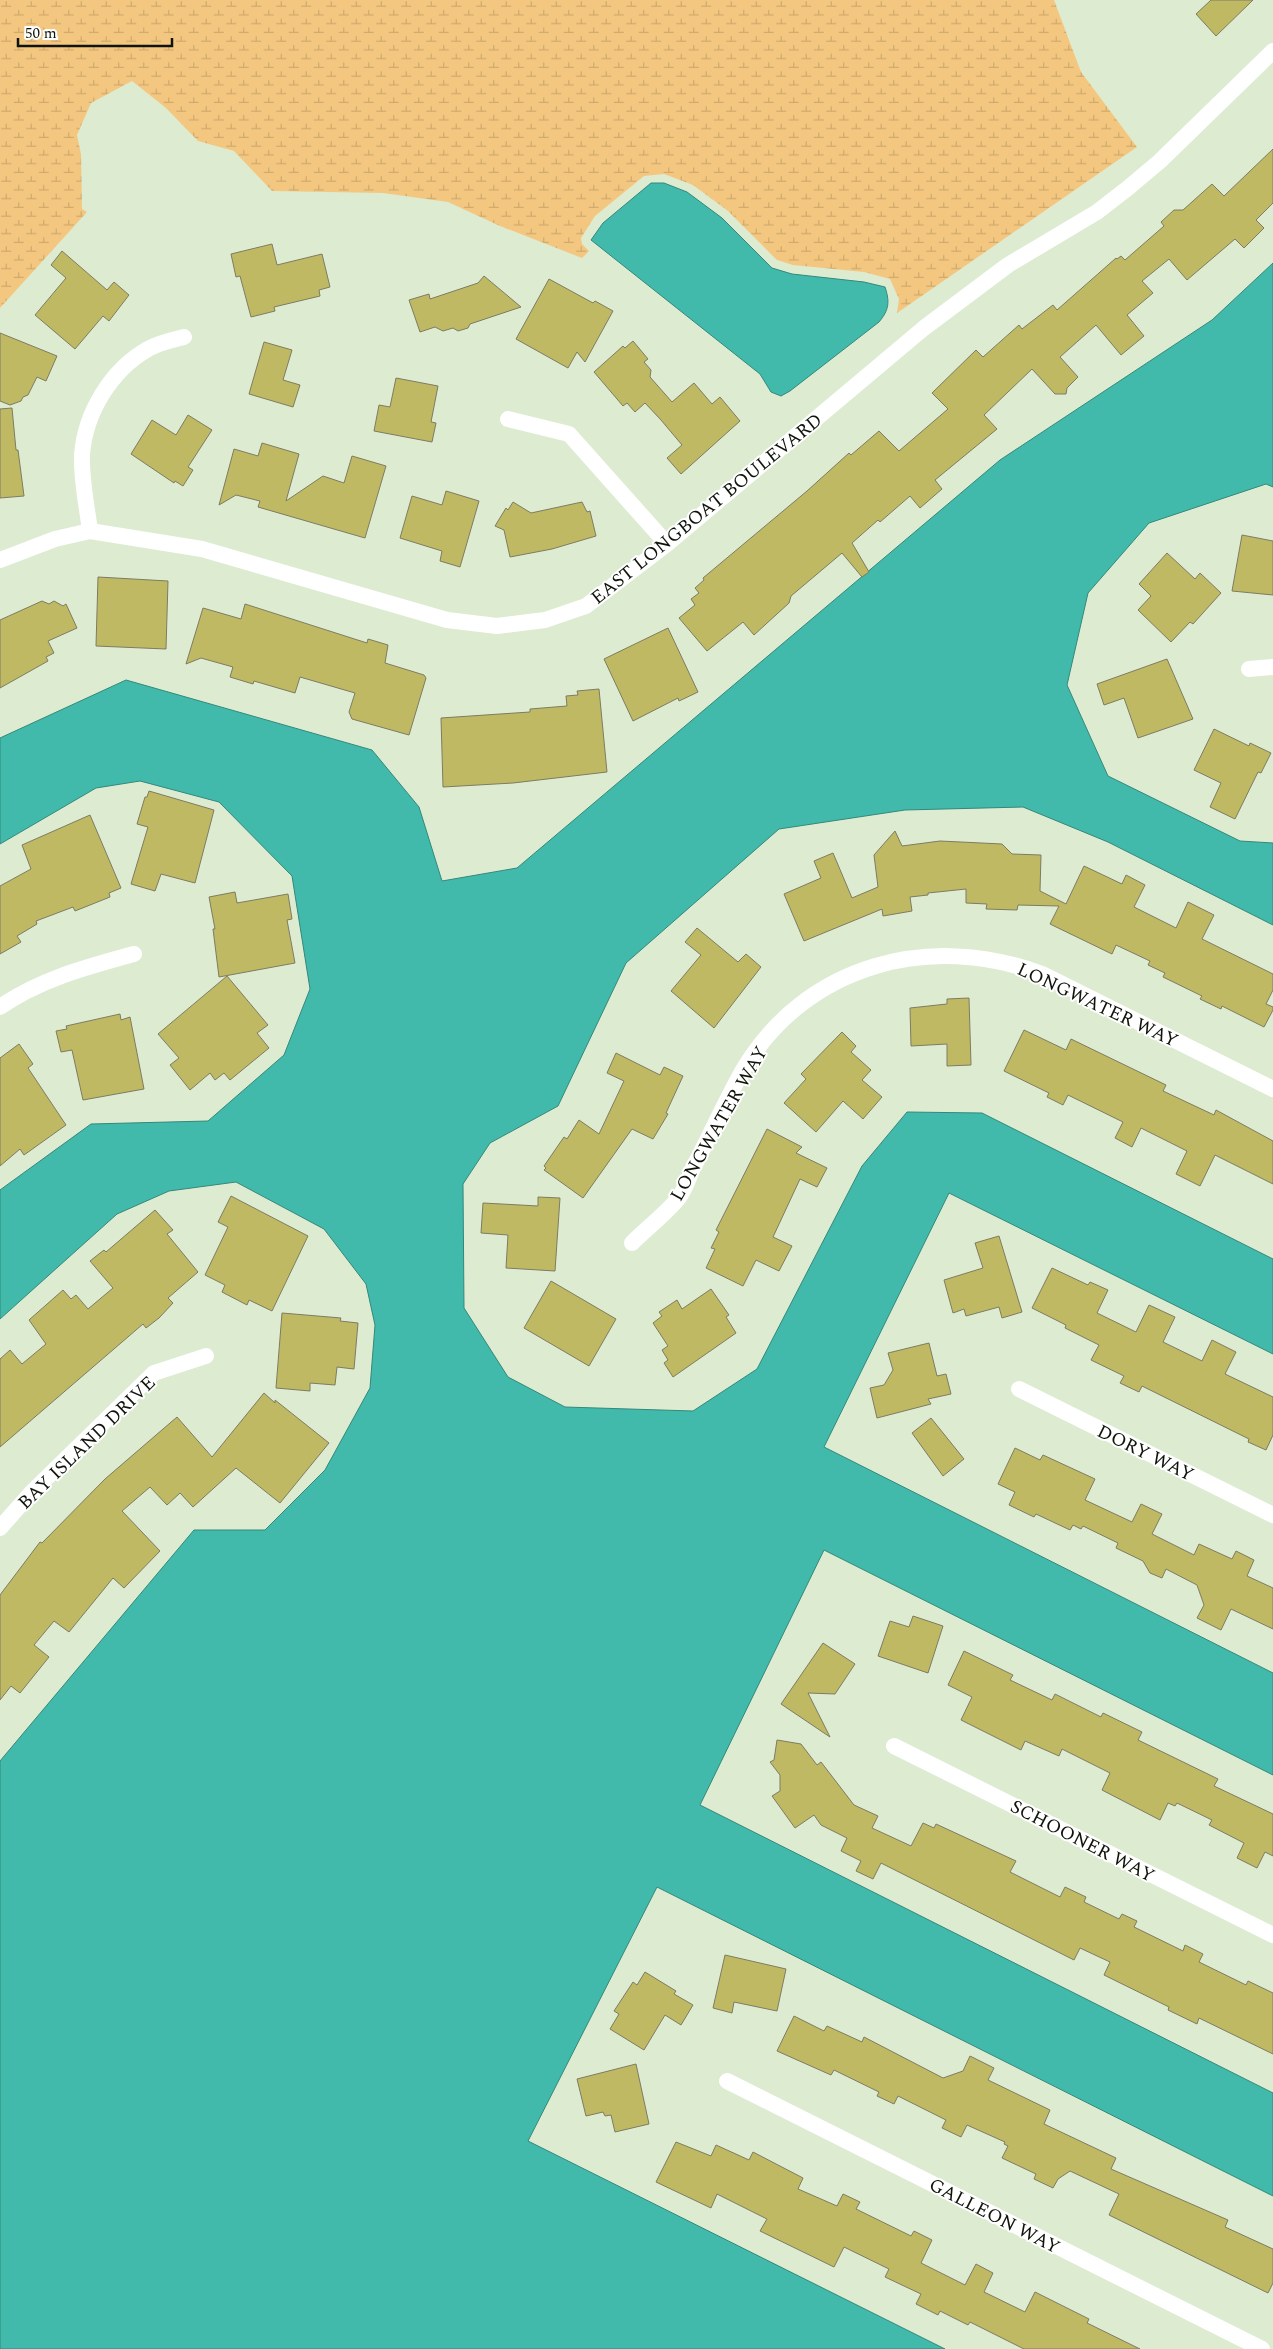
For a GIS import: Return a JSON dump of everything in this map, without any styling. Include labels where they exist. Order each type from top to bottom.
[{"type":"street","name":"EAST LONGBOAT BOULEVARD","points":[[0,560],[55,540],[90,531],[202,549],[447,620],[498,626],[545,620],[586,606],[667,544],[924,328],[1008,265],[1097,212],[1128,188],[1160,161],[1273,51]]},
{"type":"street","points":[[90,531],[82,455],[92,414],[102,394],[133,359],[150,348],[184,337]]},
{"type":"street","points":[[508,419],[569,434],[667,544]]},
{"type":"street","points":[[1249,669],[1273,667]]},
{"type":"street","points":[[0,1007],[16,996],[71,971],[134,954]]},
{"type":"street","name":"LONGWATER WAY","points":[[632,1243],[677,1200],[743,1070],[763,1041],[783,1019],[834,982],[860,970],[890,961],[919,956],[947,955],[996,959],[1021,966],[1042,974],[1273,1088]]},
{"type":"street","name":"BAY ISLAND DRIVE","points":[[0,1528],[31,1492],[154,1373],[206,1356]]},
{"type":"street","name":"DORY WAY","points":[[1019,1388],[1273,1515]]},
{"type":"street","name":"SCHOONER WAY","points":[[894,1746],[1273,1935]]},
{"type":"street","name":"GALLEON WAY","points":[[727,2081],[1262,2349]]},
{"type":"green space","points":[[0,0],[1054,0],[1081,72],[1137,147],[897,313],[899,299],[890,279],[864,272],[793,265],[777,260],[728,211],[693,185],[664,174],[644,176],[595,216],[581,238],[582,244],[589,251],[582,258],[500,226],[448,202],[383,193],[272,191],[234,151],[198,141],[166,108],[132,81],[91,103],[77,135],[81,154],[82,209],[87,212],[0,308]]},
{"type":"water","points":[[651,183],[664,183],[687,192],[722,218],[772,268],[792,274],[864,282],[885,287],[888,302],[885,314],[879,322],[790,391],[781,396],[771,392],[760,374],[591,240],[603,223]]},
{"type":"water","points":[[1273,263],[1273,487],[1266,484],[1149,523],[1088,593],[1067,685],[1108,776],[1240,841],[1273,843],[1273,925],[1108,842],[1023,807],[905,810],[779,829],[626,963],[558,1106],[490,1143],[463,1184],[464,1308],[508,1377],[565,1407],[693,1411],[757,1369],[862,1166],[907,1112],[982,1113],[1273,1259],[1273,1354],[949,1193],[824,1447],[1273,1673],[1273,1775],[824,1550],[700,1805],[1273,2093],[1273,2196],[657,1887],[528,2141],[945,2349],[0,2349],[0,1761],[194,1530],[265,1530],[325,1470],[370,1388],[375,1325],[366,1284],[324,1229],[236,1182],[169,1191],[117,1214],[0,1319],[0,1190],[91,1124],[208,1121],[284,1055],[310,989],[292,876],[219,802],[140,781],[96,788],[0,844],[0,738],[126,680],[372,750],[419,807],[442,881],[517,868],[1000,460],[1212,320]]},
{"type":"building","points":[[1211,0],[1253,0],[1216,36],[1196,14]]},
{"type":"building","points":[[1273,149],[1273,203],[1256,220],[1264,228],[1244,248],[1235,239],[1187,280],[1169,259],[1142,281],[1153,293],[1127,315],[1144,336],[1121,355],[1096,325],[1060,357],[1078,377],[1067,388],[1066,394],[1055,394],[1032,369],[984,415],[997,429],[935,480],[942,489],[920,508],[910,496],[880,522],[878,520],[852,543],[869,572],[862,577],[842,553],[791,596],[789,603],[754,635],[743,622],[707,651],[679,618],[695,605],[691,599],[699,593],[695,588],[704,580],[703,578],[807,491],[849,453],[851,455],[879,431],[899,451],[948,409],[932,393],[976,350],[983,357],[1019,325],[1022,329],[1053,305],[1057,310],[1116,258],[1121,256],[1125,260],[1164,226],[1161,222],[1174,210],[1183,210],[1212,184],[1224,196]]},
{"type":"building","points":[[272,244],[277,265],[322,254],[330,287],[319,290],[320,296],[274,307],[275,311],[251,317],[240,276],[236,277],[231,254]]},
{"type":"building","points":[[62,251],[107,290],[114,282],[129,295],[109,321],[103,316],[75,349],[35,315],[66,278],[51,265]]},
{"type":"building","points":[[484,276],[521,307],[470,324],[468,328],[458,331],[453,328],[443,331],[435,327],[420,332],[409,300],[429,294],[430,299],[478,283]]},
{"type":"building","points":[[549,279],[593,303],[595,301],[613,311],[585,362],[577,352],[568,368],[516,339]]},
{"type":"building","points":[[0,333],[57,356],[46,381],[37,377],[28,395],[23,397],[21,401],[10,405],[0,401]]},
{"type":"building","points":[[633,341],[648,359],[644,362],[651,370],[650,377],[672,402],[694,383],[712,404],[720,397],[740,421],[681,474],[667,458],[682,445],[661,420],[645,403],[635,412],[627,403],[623,406],[594,372],[623,346],[625,348]]},
{"type":"building","points":[[264,342],[292,350],[283,380],[300,385],[293,407],[249,394]]},
{"type":"building","points":[[396,378],[438,386],[431,422],[436,423],[432,442],[374,431],[379,405],[390,407]]},
{"type":"building","points":[[12,408],[16,450],[18,450],[24,496],[0,498],[0,409]]},
{"type":"building","points":[[188,415],[212,430],[188,467],[193,470],[183,486],[175,481],[174,483],[131,454],[152,420],[176,435]]},
{"type":"building","points":[[262,443],[299,454],[286,501],[323,476],[344,483],[352,456],[386,466],[365,538],[258,507],[260,501],[236,495],[219,505],[234,449],[258,456]]},
{"type":"building","points":[[446,491],[479,501],[460,567],[440,561],[442,551],[400,538],[412,496],[442,505]]},
{"type":"building","points":[[513,502],[531,513],[582,502],[587,512],[590,511],[596,536],[552,549],[510,557],[504,530],[495,526],[506,508],[508,510]]},
{"type":"building","points":[[1242,535],[1273,541],[1273,595],[1232,591]]},
{"type":"building","points":[[1167,553],[1195,579],[1200,573],[1221,593],[1193,624],[1190,622],[1171,642],[1138,610],[1151,596],[1139,584]]},
{"type":"building","points":[[98,577],[168,581],[166,649],[96,646]]},
{"type":"building","points":[[42,601],[49,604],[54,601],[63,606],[66,604],[77,628],[48,641],[54,653],[46,657],[48,661],[0,688],[0,620]]},
{"type":"building","points":[[245,604],[367,643],[368,639],[388,645],[385,663],[424,675],[426,678],[409,735],[352,719],[349,712],[355,693],[300,677],[295,693],[254,681],[253,684],[230,677],[233,667],[201,658],[186,664],[203,608],[241,619]]},
{"type":"building","points":[[668,628],[698,692],[679,701],[678,698],[633,721],[604,659]]},
{"type":"building","points":[[1167,659],[1193,719],[1138,738],[1124,698],[1104,705],[1097,684]]},
{"type":"building","points":[[599,689],[607,772],[513,783],[443,787],[441,718],[530,712],[530,709],[567,706],[566,696],[578,695],[577,691]]},
{"type":"building","points":[[1214,729],[1249,746],[1250,743],[1271,753],[1261,773],[1258,772],[1235,819],[1210,807],[1221,783],[1194,770]]},
{"type":"building","points":[[149,791],[214,810],[195,883],[161,874],[155,891],[131,884],[148,827],[137,824],[145,797],[147,797]]},
{"type":"building","points":[[90,815],[121,888],[109,893],[110,897],[75,911],[73,907],[36,921],[37,924],[17,936],[21,942],[0,954],[0,886],[31,869],[22,845]]},
{"type":"building","points":[[895,831],[902,846],[940,841],[1002,844],[1012,854],[1041,855],[1040,891],[1066,904],[1084,866],[1122,884],[1126,875],[1145,885],[1134,907],[1176,928],[1188,902],[1214,915],[1202,939],[1273,974],[1273,990],[1266,1004],[1273,1007],[1273,1010],[1264,1027],[1222,1006],[1221,1009],[1200,999],[1202,996],[1163,977],[1165,973],[1148,965],[1150,961],[1116,945],[1112,954],[1050,924],[1059,906],[1018,905],[1017,910],[986,909],[987,904],[966,903],[966,889],[910,897],[912,911],[883,916],[882,909],[804,941],[784,894],[821,878],[814,861],[833,853],[852,898],[878,887],[874,855]]},
{"type":"building","points":[[235,892],[237,903],[288,894],[292,919],[287,920],[295,963],[219,977],[213,929],[215,929],[209,897]]},
{"type":"building","points":[[697,928],[738,962],[746,954],[761,967],[714,1028],[671,991],[701,955],[685,942]]},
{"type":"building","points":[[227,976],[268,1025],[257,1033],[269,1048],[230,1080],[224,1073],[215,1080],[210,1073],[190,1090],[170,1065],[179,1058],[158,1034]]},
{"type":"building","points":[[969,998],[971,1065],[947,1066],[947,1044],[911,1046],[910,1008],[947,1004],[947,999]]},
{"type":"building","points":[[120,1014],[121,1020],[130,1017],[144,1089],[83,1100],[72,1050],[61,1052],[56,1031],[67,1029],[66,1026]]},
{"type":"building","points":[[1024,1030],[1066,1050],[1071,1039],[1166,1085],[1163,1091],[1214,1115],[1216,1110],[1273,1141],[1273,1184],[1215,1155],[1200,1186],[1176,1174],[1187,1151],[1141,1128],[1132,1147],[1115,1138],[1123,1122],[1068,1095],[1063,1105],[1047,1097],[1049,1093],[1004,1071]]},
{"type":"building","points":[[842,1032],[856,1046],[851,1052],[871,1070],[862,1080],[882,1097],[863,1119],[843,1101],[816,1132],[784,1103],[806,1079],[801,1074]]},
{"type":"building","points":[[19,1044],[33,1064],[28,1068],[66,1125],[24,1155],[20,1149],[0,1166],[0,1058]]},
{"type":"building","points":[[616,1053],[660,1075],[664,1067],[683,1076],[666,1113],[668,1114],[653,1139],[632,1129],[583,1198],[544,1170],[546,1168],[544,1166],[564,1137],[567,1139],[579,1120],[599,1134],[624,1081],[607,1073]]},
{"type":"building","points":[[767,1129],[802,1147],[796,1153],[827,1168],[817,1187],[800,1179],[773,1237],[792,1246],[779,1271],[756,1260],[743,1286],[706,1268],[715,1249],[711,1248],[719,1232],[716,1230]]},
{"type":"building","points":[[231,1196],[308,1236],[272,1311],[249,1300],[247,1305],[222,1292],[225,1285],[205,1275],[228,1227],[218,1222]]},
{"type":"building","points":[[538,1197],[560,1198],[555,1271],[506,1268],[508,1235],[481,1233],[483,1203],[538,1206]]},
{"type":"building","points":[[155,1210],[173,1230],[167,1234],[198,1272],[168,1298],[173,1303],[159,1318],[146,1328],[143,1324],[0,1447],[0,1359],[10,1350],[22,1364],[46,1344],[29,1320],[63,1290],[71,1299],[76,1295],[88,1309],[113,1288],[90,1261],[104,1250],[106,1252]]},
{"type":"building","points":[[999,1236],[1022,1312],[1002,1318],[999,1307],[966,1316],[964,1309],[953,1313],[944,1280],[983,1268],[975,1243]]},
{"type":"building","points":[[1052,1268],[1088,1285],[1090,1282],[1108,1290],[1097,1313],[1136,1332],[1149,1305],[1175,1317],[1163,1342],[1202,1361],[1212,1340],[1236,1352],[1225,1374],[1273,1397],[1273,1435],[1266,1450],[1248,1442],[1249,1439],[1142,1386],[1139,1392],[1120,1383],[1124,1376],[1091,1360],[1099,1345],[1065,1328],[1066,1325],[1032,1308]]},
{"type":"building","points":[[551,1281],[616,1319],[589,1366],[524,1328]]},
{"type":"building","points":[[711,1289],[729,1315],[726,1317],[736,1333],[673,1377],[664,1363],[668,1360],[662,1350],[668,1346],[653,1323],[662,1316],[659,1312],[677,1300],[682,1309]]},
{"type":"building","points":[[282,1313],[341,1318],[340,1321],[358,1323],[354,1369],[337,1367],[335,1385],[310,1383],[310,1391],[276,1388]]},
{"type":"building","points":[[929,1343],[937,1376],[946,1374],[951,1394],[928,1399],[931,1404],[877,1418],[870,1388],[884,1385],[893,1370],[888,1353]]},
{"type":"building","points":[[264,1393],[329,1443],[280,1503],[236,1468],[193,1507],[180,1493],[167,1505],[150,1487],[122,1511],[160,1551],[124,1588],[113,1578],[69,1632],[54,1621],[34,1645],[49,1657],[20,1693],[11,1686],[0,1700],[0,1595],[40,1542],[42,1543],[105,1479],[177,1417],[212,1457]]},
{"type":"building","points":[[931,1418],[964,1459],[943,1476],[912,1433]]},
{"type":"building","points":[[1015,1448],[1040,1460],[1043,1455],[1095,1479],[1085,1500],[1132,1522],[1141,1504],[1162,1514],[1152,1534],[1194,1555],[1199,1544],[1232,1559],[1236,1551],[1254,1560],[1247,1576],[1273,1588],[1273,1629],[1231,1609],[1221,1630],[1197,1618],[1204,1605],[1197,1585],[1166,1569],[1162,1578],[1150,1573],[1143,1561],[1116,1548],[1118,1543],[1083,1526],[1081,1529],[1073,1525],[1070,1530],[1036,1514],[1034,1517],[1009,1505],[1015,1492],[998,1484]]},
{"type":"building","points":[[913,1616],[943,1626],[928,1673],[878,1656],[890,1621],[909,1627]]},
{"type":"building","points":[[823,1643],[855,1664],[835,1694],[808,1693],[830,1737],[781,1704]]},
{"type":"building","points":[[964,1651],[1013,1675],[1010,1680],[1052,1700],[1055,1694],[1101,1717],[1103,1713],[1142,1732],[1138,1740],[1218,1779],[1214,1786],[1273,1814],[1273,1856],[1265,1852],[1257,1868],[1237,1858],[1244,1843],[1209,1825],[1212,1820],[1177,1803],[1175,1806],[1168,1803],[1160,1820],[1102,1790],[1110,1773],[1062,1749],[1059,1756],[1025,1741],[1021,1750],[961,1720],[972,1697],[948,1685]]},
{"type":"building","points":[[777,1740],[801,1744],[817,1765],[821,1762],[854,1805],[878,1816],[872,1828],[911,1846],[923,1823],[934,1828],[936,1824],[1016,1861],[1010,1872],[1060,1897],[1065,1887],[1086,1897],[1084,1902],[1119,1919],[1122,1914],[1137,1921],[1134,1927],[1183,1951],[1185,1945],[1203,1954],[1199,1962],[1246,1985],[1248,1981],[1273,1993],[1273,2054],[1199,2018],[1197,2024],[1168,2010],[1169,2007],[1104,1975],[1110,1962],[1080,1948],[1074,1960],[881,1863],[873,1879],[856,1871],[861,1861],[841,1851],[847,1838],[821,1825],[814,1815],[795,1828],[772,1796],[780,1791],[780,1775],[770,1762],[774,1760]]},
{"type":"building","points":[[725,1955],[786,1969],[777,2011],[734,2002],[732,2013],[713,2008]]},
{"type":"building","points":[[645,1972],[676,1991],[674,1994],[693,2005],[681,2025],[665,2015],[644,2050],[610,2029],[619,2014],[614,2011],[633,1982],[637,1985]]},
{"type":"building","points":[[794,2016],[824,2031],[827,2026],[862,2042],[864,2037],[943,2078],[963,2071],[970,2056],[994,2068],[988,2080],[1050,2110],[1044,2124],[1116,2158],[1111,2169],[1228,2220],[1225,2227],[1273,2249],[1273,2283],[1268,2293],[1109,2215],[1119,2194],[1070,2171],[1058,2179],[1053,2188],[1034,2179],[1036,2174],[1002,2158],[1008,2146],[1004,2144],[1005,2142],[967,2125],[961,2137],[942,2128],[946,2120],[898,2096],[894,2104],[877,2096],[879,2092],[834,2070],[831,2075],[777,2051]]},
{"type":"building","points":[[636,2064],[649,2124],[615,2132],[611,2115],[605,2116],[603,2112],[586,2116],[577,2079]]},
{"type":"building","points":[[676,2142],[711,2156],[716,2145],[749,2160],[753,2152],[803,2178],[798,2189],[837,2206],[843,2194],[860,2202],[856,2209],[911,2236],[914,2231],[932,2240],[921,2263],[965,2285],[976,2264],[993,2273],[984,2292],[1025,2312],[1035,2292],[1089,2319],[1087,2323],[1140,2349],[1024,2349],[970,2322],[968,2325],[940,2311],[938,2315],[916,2304],[921,2294],[885,2277],[889,2269],[844,2247],[834,2267],[760,2231],[767,2219],[717,2194],[711,2208],[656,2182]]}]
